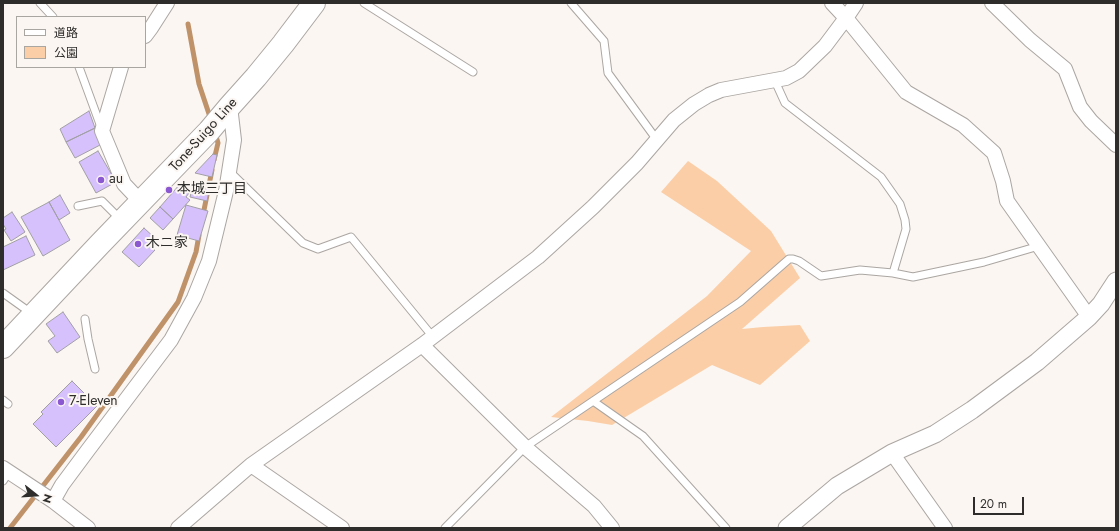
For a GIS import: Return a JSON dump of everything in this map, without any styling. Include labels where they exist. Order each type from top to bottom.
[{"type":"highway","name":"Tone-Suigo Line","points":[[3,347],[209,131],[265,66],[314,3]]},
{"type":"street","points":[[146,35],[167,3]]},
{"type":"street","points":[[832,3],[906,92],[963,125],[994,153],[1003,181],[1007,201],[1089,317]]},
{"type":"street","points":[[178,528],[251,465],[427,341],[538,257],[593,207],[637,163],[674,120],[694,104],[721,90],[775,81],[786,78],[799,71],[825,46],[856,3]]},
{"type":"street","points":[[992,3],[1030,40],[1065,70],[1080,107],[1091,121],[1116,145]]},
{"type":"street","points":[[121,68],[102,131],[124,184],[141,202]]},
{"type":"street","points":[[53,501],[62,486],[171,340],[190,304],[208,261],[226,191],[234,140],[230,106]]},
{"type":"street","points":[[786,528],[838,486],[892,453],[936,434],[972,410],[1037,362],[1089,317],[1101,304],[1116,281]]},
{"type":"street","points":[[427,341],[525,447],[594,506],[612,528]]},
{"type":"street","points":[[892,453],[945,528]]},
{"type":"street","points":[[251,465],[342,528]]},
{"type":"street","points":[[5,474],[53,501],[72,523],[88,528]]},
{"type":"lane","points":[[40,3],[52,16]]},
{"type":"lane","points":[[364,3],[473,72]]},
{"type":"lane","points":[[571,3],[604,41],[608,73],[657,140]]},
{"type":"lane","points":[[79,68],[102,131]]},
{"type":"lane","points":[[775,81],[785,103],[880,177],[900,204],[906,229],[893,272]]},
{"type":"lane","points":[[229,171],[303,243],[318,249],[351,237],[427,341]]},
{"type":"lane","points":[[78,206],[102,201],[122,221]]},
{"type":"lane","points":[[445,528],[525,447],[740,302],[789,259],[793,258],[821,276],[860,270],[893,272],[913,277],[984,262],[1039,246]]},
{"type":"lane","points":[[3,293],[33,314]]},
{"type":"lane","points":[[85,319],[95,369]]},
{"type":"lane","points":[[593,401],[643,436],[726,528]]},
{"type":"green space","points":[[688,161],[717,181],[771,231],[800,278],[742,329],[800,325],[810,341],[760,385],[712,365],[612,425],[551,417],[707,296],[751,251],[661,192]]},
{"type":"building","points":[[89,111],[95,128],[66,142],[60,129]]},
{"type":"building","points":[[95,128],[102,144],[75,158],[66,142]]},
{"type":"building","points":[[98,151],[116,182],[96,193],[79,162]]},
{"type":"building","points":[[213,154],[217,155],[212,177],[195,173]]},
{"type":"building","points":[[194,182],[210,186],[207,201],[190,197]]},
{"type":"building","points":[[180,184],[189,193],[186,197],[190,200],[173,219],[160,207]]},
{"type":"building","points":[[60,195],[70,213],[59,220],[49,202]]},
{"type":"building","points":[[49,202],[70,240],[43,256],[21,217]]},
{"type":"building","points":[[186,205],[208,211],[199,241],[177,235]]},
{"type":"building","points":[[160,207],[173,219],[163,230],[150,218]]},
{"type":"building","points":[[12,212],[25,232],[11,241],[4,230],[6,229],[3,224],[3,218]]},
{"type":"building","points":[[144,228],[156,239],[150,246],[155,250],[139,267],[122,252]]},
{"type":"building","points":[[26,236],[35,255],[3,270],[3,247]]},
{"type":"building","points":[[63,312],[80,337],[57,353],[48,341],[55,336],[46,324]]},
{"type":"building","points":[[72,381],[97,406],[56,447],[33,424],[43,414],[41,412]]},
{"type":"waterway","points":[[188,24],[199,84],[211,120]]},
{"type":"waterway","points":[[214,160],[218,143],[215,133]]},
{"type":"waterway","points":[[203,215],[212,170]]},
{"type":"waterway","points":[[10,528],[81,437],[178,302],[196,252],[199,235]]},
{"type":"place","name":"au","points":[[101,180]]},
{"type":"place","name":"本城三丁目","points":[[169,190]]},
{"type":"place","name":"木ニ家","points":[[138,244]]},
{"type":"place","name":"7-Eleven","points":[[61,402]]}]
